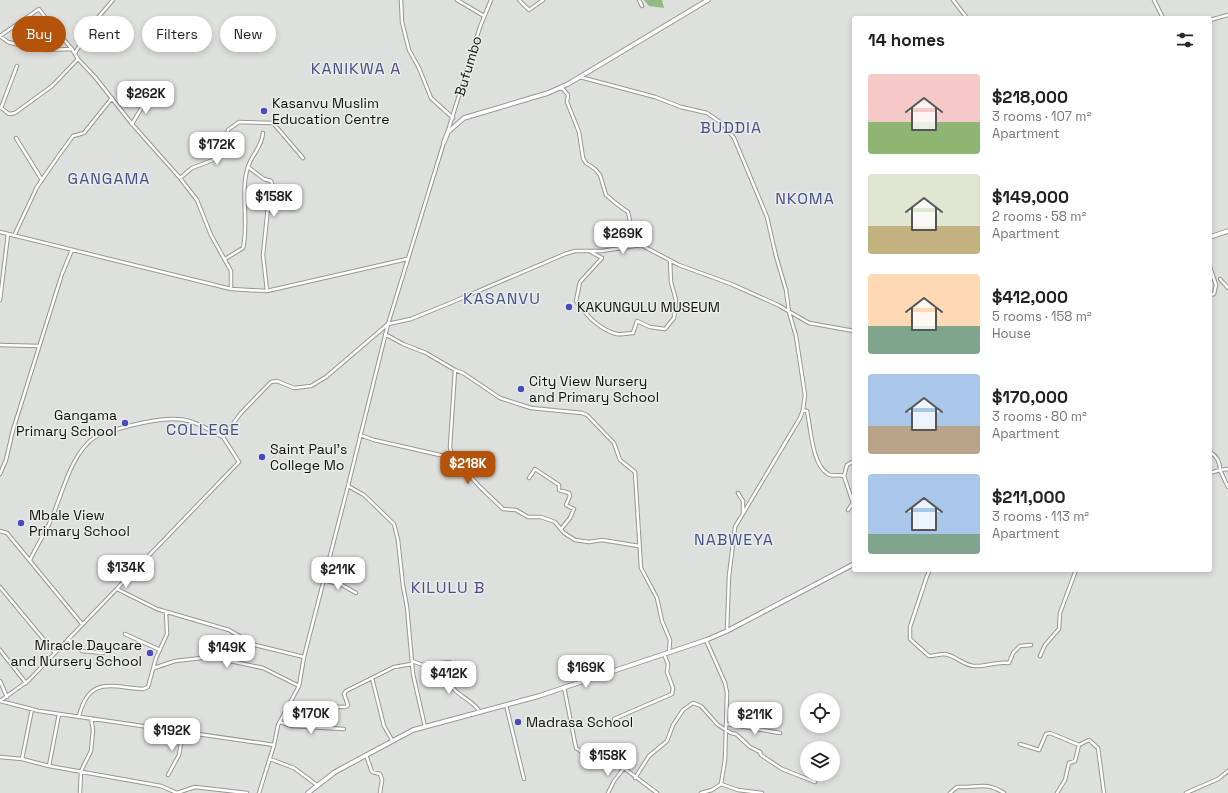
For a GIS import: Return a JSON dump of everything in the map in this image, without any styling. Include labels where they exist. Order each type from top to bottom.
[{"type":"street","points":[[75,53],[95,21],[113,0]]},
{"type":"street","points":[[400,0],[402,22],[408,50],[419,68],[431,98],[453,118]]},
{"type":"street","points":[[457,0],[484,16]]},
{"type":"street","name":"Bufumbo","points":[[448,132],[484,16],[491,0]]},
{"type":"street","points":[[519,0],[529,10],[543,0]]},
{"type":"street","points":[[639,0],[642,6]]},
{"type":"street","points":[[259,793],[274,745],[277,728],[299,686],[304,657],[385,334],[407,259],[448,132],[464,118],[548,93],[580,77],[708,0]]},
{"type":"street","points":[[953,0],[965,16]]},
{"type":"street","points":[[1154,0],[1162,16]]},
{"type":"street","points":[[72,49],[45,50],[32,46],[19,46],[8,42],[0,36],[40,9],[48,21],[72,49],[78,59],[112,98],[132,124],[180,178],[201,207],[211,235],[225,259],[232,275],[231,289]]},
{"type":"street","points":[[1212,19],[1228,15]]},
{"type":"street","points":[[17,66],[1,108],[9,114],[15,113],[52,86],[78,59]]},
{"type":"street","points":[[580,77],[655,97],[681,107],[703,111],[717,119],[729,130],[752,179],[767,217],[786,290],[805,397],[803,410],[735,527],[733,535],[727,631]]},
{"type":"street","points":[[558,88],[563,89],[568,95],[567,102],[579,132],[583,158],[586,163],[595,169],[600,176],[606,195],[614,199],[623,209],[628,212],[634,238],[641,246],[686,268],[731,284],[812,324],[852,331]]},
{"type":"street","points":[[132,124],[148,97]]},
{"type":"street","points":[[14,236],[42,180],[73,136],[84,133],[112,98]]},
{"type":"street","points":[[180,178],[192,168],[213,160],[226,141],[228,130],[239,122],[273,123],[303,158]]},
{"type":"street","points":[[225,259],[240,252],[244,246],[248,167],[259,148],[263,133]]},
{"type":"street","points":[[16,138],[42,180]]},
{"type":"street","points":[[248,167],[264,179],[271,181],[273,186],[268,207],[262,255],[267,291]]},
{"type":"street","points":[[1212,236],[1228,230]]},
{"type":"street","points":[[0,232],[231,289],[267,291],[407,259]]},
{"type":"street","points":[[0,300],[1,276],[8,234]]},
{"type":"street","points":[[630,246],[634,238]]},
{"type":"street","points":[[223,437],[241,413],[271,382],[277,381],[294,388],[311,386],[326,377],[388,324],[411,319],[565,254],[575,251],[608,250],[630,246],[641,246]]},
{"type":"street","points":[[0,474],[6,460],[39,346],[62,274],[72,250]]},
{"type":"street","points":[[590,251],[602,258],[580,282],[576,301],[586,316],[618,334],[634,333],[637,321],[650,327],[665,329],[674,318],[676,300],[671,282],[670,260]]},
{"type":"street","points":[[1212,274],[1216,285],[1214,294],[1212,294]]},
{"type":"street","points":[[1220,279],[1228,288]]},
{"type":"street","points":[[792,320],[801,319]]},
{"type":"street","points":[[385,334],[403,344],[426,353],[469,377],[500,398],[521,406],[582,413],[590,418],[614,443],[620,460],[635,472],[641,568],[655,593],[662,621],[670,640],[669,653]]},
{"type":"street","points":[[0,345],[39,346]]},
{"type":"street","points":[[455,370],[450,435],[452,456],[480,487],[503,509],[516,510],[528,517],[541,517],[555,522],[575,540],[589,542],[602,540],[639,546]]},
{"type":"street","points":[[803,410],[807,411],[812,444],[820,467],[829,475],[844,476]]},
{"type":"street","points":[[0,701],[26,683],[239,462],[223,437],[190,421],[173,419],[154,420],[95,437],[88,441],[73,465],[50,521],[30,560]]},
{"type":"street","points":[[360,435],[374,440],[440,455],[452,456]]},
{"type":"street","points":[[1212,453],[1220,463],[1220,470],[1228,487]]},
{"type":"street","points":[[852,462],[848,465],[844,476],[852,498]]},
{"type":"street","points":[[529,478],[535,469],[559,485],[560,490],[569,493],[570,496],[566,505],[574,509],[568,522],[561,529]]},
{"type":"street","points":[[1212,472],[1228,469]]},
{"type":"street","points":[[348,486],[364,495],[394,524],[398,540],[407,607],[412,662],[425,728]]},
{"type":"street","points":[[738,493],[743,501],[743,514]]},
{"type":"street","points":[[848,510],[852,505]]},
{"type":"street","points":[[0,531],[7,533],[82,624]]},
{"type":"street","points":[[308,793],[335,772],[413,730],[506,705],[706,640],[727,631],[852,565]]},
{"type":"street","points":[[929,572],[910,627],[910,639],[929,656],[944,654],[967,664],[976,666],[998,662],[1009,663],[1013,653],[1020,646],[1031,645]]},
{"type":"street","points":[[1040,656],[1045,645],[1059,629],[1060,613],[1075,572]]},
{"type":"street","points":[[324,580],[342,585],[356,593]]},
{"type":"street","points":[[0,587],[55,653]]},
{"type":"street","points":[[117,588],[166,612],[229,630],[255,645],[304,657]]},
{"type":"street","points":[[79,716],[82,701],[94,690],[104,686],[148,687],[156,658],[168,630],[166,612]]},
{"type":"street","points":[[125,634],[160,650]]},
{"type":"street","points":[[68,639],[82,651],[103,653]]},
{"type":"street","points":[[702,793],[712,790],[721,784],[725,767],[727,724],[726,689],[706,640]]},
{"type":"street","points":[[0,650],[26,683]]},
{"type":"street","points":[[614,719],[672,694],[673,688],[667,672],[668,664],[664,654]]},
{"type":"street","points":[[154,668],[175,661],[211,657],[263,668],[299,686]]},
{"type":"street","points":[[290,702],[306,706],[346,707],[348,705],[344,694],[346,691],[394,667],[412,662],[423,665],[450,662],[449,677],[453,688],[471,701],[480,712]]},
{"type":"street","points":[[372,678],[384,726],[392,740]]},
{"type":"street","points":[[0,681],[7,697]]},
{"type":"street","points":[[564,687],[576,748],[582,752],[600,754],[612,759],[635,778],[657,793]]},
{"type":"street","points":[[0,701],[60,714],[274,745]]},
{"type":"street","points":[[635,778],[649,756],[667,741],[677,719],[690,704],[698,704],[718,726],[744,739],[750,747],[760,752],[782,770],[815,782]]},
{"type":"street","points":[[506,705],[524,779]]},
{"type":"street","points":[[22,759],[32,709]]},
{"type":"street","points":[[49,766],[60,714]]},
{"type":"street","points":[[80,793],[81,772],[91,751],[93,730],[91,718]]},
{"type":"street","points":[[280,722],[292,726],[344,729]]},
{"type":"street","points":[[727,724],[780,733]]},
{"type":"street","points":[[168,775],[179,755],[183,732]]},
{"type":"street","points":[[1020,744],[1038,750],[1046,734],[1050,733],[1079,745]]},
{"type":"street","points":[[1057,793],[1065,780],[1069,763],[1075,761],[1079,745],[1087,739],[1097,747],[1104,781],[1104,793]]},
{"type":"street","points":[[366,754],[372,772],[380,774],[382,780],[380,793]]},
{"type":"street","points":[[0,757],[22,759],[49,766],[161,786],[177,793],[195,787],[247,793]]},
{"type":"street","points":[[270,759],[294,768],[317,785]]},
{"type":"street","points":[[608,793],[614,781],[624,768]]},
{"type":"street","points":[[1186,793],[1218,779],[1228,771]]},
{"type":"street","points":[[721,784],[738,790],[762,793]]},
{"type":"street","points":[[950,793],[957,787],[974,788],[988,785],[1004,793]]},
{"type":"green space","points":[[644,0],[662,0],[664,8],[649,6]]},
{"type":"place","name":"Kasanvu Muslim Education Centre","points":[[264,111]]},
{"type":"place","name":"KAKUNGULU MUSEUM","points":[[569,307]]},
{"type":"place","name":"City View Nursery and Primary School","points":[[521,389]]},
{"type":"place","name":"Gangama Primary School","points":[[125,423]]},
{"type":"place","name":"Saint Paul's College Mo","points":[[262,457]]},
{"type":"place","name":"Mbale View Primary School","points":[[21,523]]},
{"type":"place","name":"Miracle Daycare and Nursery School","points":[[150,653]]},
{"type":"place","name":"Madrasa School","points":[[518,722]]},
{"type":"district","name":"KANIKWA A","points":[[356,68]]},
{"type":"district","name":"BUDDIA","points":[[731,127]]},
{"type":"district","name":"GANGAMA","points":[[109,178]]},
{"type":"district","name":"NKOMA","points":[[805,198]]},
{"type":"district","name":"KASANVU","points":[[502,298]]},
{"type":"district","name":"COLLEGE","points":[[203,429]]},
{"type":"district","name":"NABWEYA","points":[[734,539]]},
{"type":"district","name":"KILULU B","points":[[448,587]]}]
